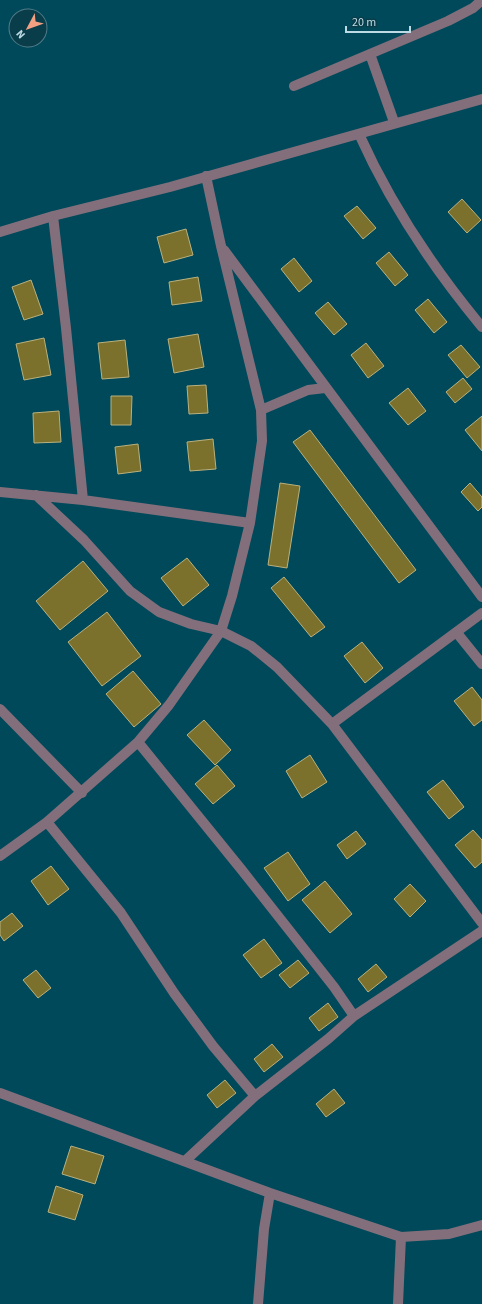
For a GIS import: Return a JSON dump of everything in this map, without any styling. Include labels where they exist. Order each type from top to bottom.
[{"type":"street","points":[[294,86],[448,21],[473,8],[482,0]]},
{"type":"street","points":[[370,54],[394,122]]},
{"type":"street","points":[[0,232],[53,216],[206,176],[359,134],[394,122],[482,99]]},
{"type":"street","points":[[359,134],[377,175],[412,231],[451,290],[482,327]]},
{"type":"street","points":[[0,856],[47,822],[82,793],[138,742],[169,705],[220,631],[232,596],[250,523],[262,441],[261,410],[220,246],[206,176]]},
{"type":"street","points":[[53,216],[68,343],[83,500]]},
{"type":"street","points":[[220,246],[482,597]]},
{"type":"street","points":[[261,410],[308,390],[325,388]]},
{"type":"street","points":[[0,492],[83,500],[250,523]]},
{"type":"street","points":[[36,495],[84,540],[130,591],[159,612],[191,624],[220,631],[251,646],[277,667],[332,724],[482,923]]},
{"type":"street","points":[[332,724],[457,633],[482,613]]},
{"type":"street","points":[[457,633],[482,664]]},
{"type":"street","points":[[0,709],[82,793]]},
{"type":"street","points":[[138,742],[236,863],[354,1016]]},
{"type":"street","points":[[47,822],[121,913],[183,1005],[255,1096]]},
{"type":"street","points":[[186,1161],[255,1096],[328,1039],[354,1016],[482,931]]},
{"type":"street","points":[[0,1093],[96,1130],[186,1161],[270,1193],[400,1237],[449,1234],[482,1225]]},
{"type":"street","points":[[258,1304],[264,1229],[270,1193]]},
{"type":"street","points":[[400,1237],[400,1304]]},
{"type":"building","points":[[462,199],[481,220],[467,233],[448,212]]},
{"type":"building","points":[[357,206],[376,228],[363,239],[344,216]]},
{"type":"building","points":[[186,229],[193,255],[164,263],[157,237]]},
{"type":"building","points":[[389,252],[408,275],[395,286],[376,263]]},
{"type":"building","points":[[294,258],[312,281],[299,292],[281,269]]},
{"type":"building","points":[[198,277],[202,301],[172,305],[169,282]]},
{"type":"building","points":[[31,280],[43,314],[24,320],[12,287]]},
{"type":"building","points":[[428,299],[447,322],[434,333],[415,310]]},
{"type":"building","points":[[328,302],[347,324],[334,335],[315,313]]},
{"type":"building","points":[[198,334],[204,367],[174,373],[168,339]]},
{"type":"building","points":[[44,338],[51,375],[24,380],[16,344]]},
{"type":"building","points":[[125,340],[129,377],[102,379],[98,343]]},
{"type":"building","points":[[366,343],[384,366],[368,378],[351,355]]},
{"type":"building","points":[[461,345],[480,367],[467,378],[448,355]]},
{"type":"building","points":[[463,378],[472,389],[455,403],[446,392]]},
{"type":"building","points":[[206,385],[208,413],[189,414],[187,386]]},
{"type":"building","points":[[408,388],[426,411],[408,425],[389,403]]},
{"type":"building","points":[[111,396],[132,396],[131,425],[111,425]]},
{"type":"building","points":[[59,411],[61,442],[34,443],[33,413]]},
{"type":"building","points":[[482,416],[482,451],[465,430]]},
{"type":"building","points":[[310,430],[416,570],[399,583],[293,442]]},
{"type":"building","points":[[213,439],[216,469],[190,471],[187,442]]},
{"type":"building","points":[[138,444],[141,471],[118,474],[115,447]]},
{"type":"building","points":[[280,483],[300,486],[287,568],[268,565]]},
{"type":"building","points":[[470,483],[482,497],[482,507],[478,511],[461,492]]},
{"type":"building","points":[[187,558],[209,585],[183,606],[161,578]]},
{"type":"building","points":[[83,561],[108,591],[60,630],[36,601]]},
{"type":"building","points":[[284,577],[325,627],[311,637],[271,588]]},
{"type":"building","points":[[107,612],[141,656],[102,686],[68,642]]},
{"type":"building","points":[[362,642],[383,668],[365,683],[344,656]]},
{"type":"building","points":[[133,671],[161,704],[134,727],[106,694]]},
{"type":"building","points":[[472,687],[482,700],[482,720],[474,726],[454,701]]},
{"type":"building","points":[[204,720],[231,750],[215,765],[187,735]]},
{"type":"building","points":[[310,755],[327,782],[302,798],[286,771]]},
{"type":"building","points":[[217,765],[235,786],[213,804],[195,784]]},
{"type":"building","points":[[443,780],[464,807],[449,819],[427,792]]},
{"type":"building","points":[[473,830],[482,840],[482,862],[475,868],[455,845]]},
{"type":"building","points":[[356,831],[366,844],[347,859],[337,845]]},
{"type":"building","points":[[288,852],[310,884],[288,901],[264,868]]},
{"type":"building","points":[[51,866],[69,889],[48,905],[31,881]]},
{"type":"building","points":[[325,881],[352,914],[330,933],[302,900]]},
{"type":"building","points":[[410,884],[426,901],[410,917],[394,899]]},
{"type":"building","points":[[12,913],[23,926],[4,941],[0,935],[0,922]]},
{"type":"building","points":[[264,939],[282,963],[261,978],[243,955]]},
{"type":"building","points":[[298,960],[309,973],[290,988],[279,975]]},
{"type":"building","points":[[376,964],[387,977],[368,992],[358,979]]},
{"type":"building","points":[[36,970],[51,988],[38,998],[23,980]]},
{"type":"building","points":[[328,1003],[338,1017],[319,1031],[309,1018]]},
{"type":"building","points":[[272,1044],[283,1057],[264,1072],[254,1059]]},
{"type":"building","points":[[225,1080],[236,1093],[217,1108],[207,1095]]},
{"type":"building","points":[[334,1089],[345,1103],[326,1117],[316,1104]]},
{"type":"building","points":[[71,1146],[104,1156],[95,1184],[62,1174]]},
{"type":"building","points":[[56,1186],[83,1195],[75,1220],[48,1212]]}]
